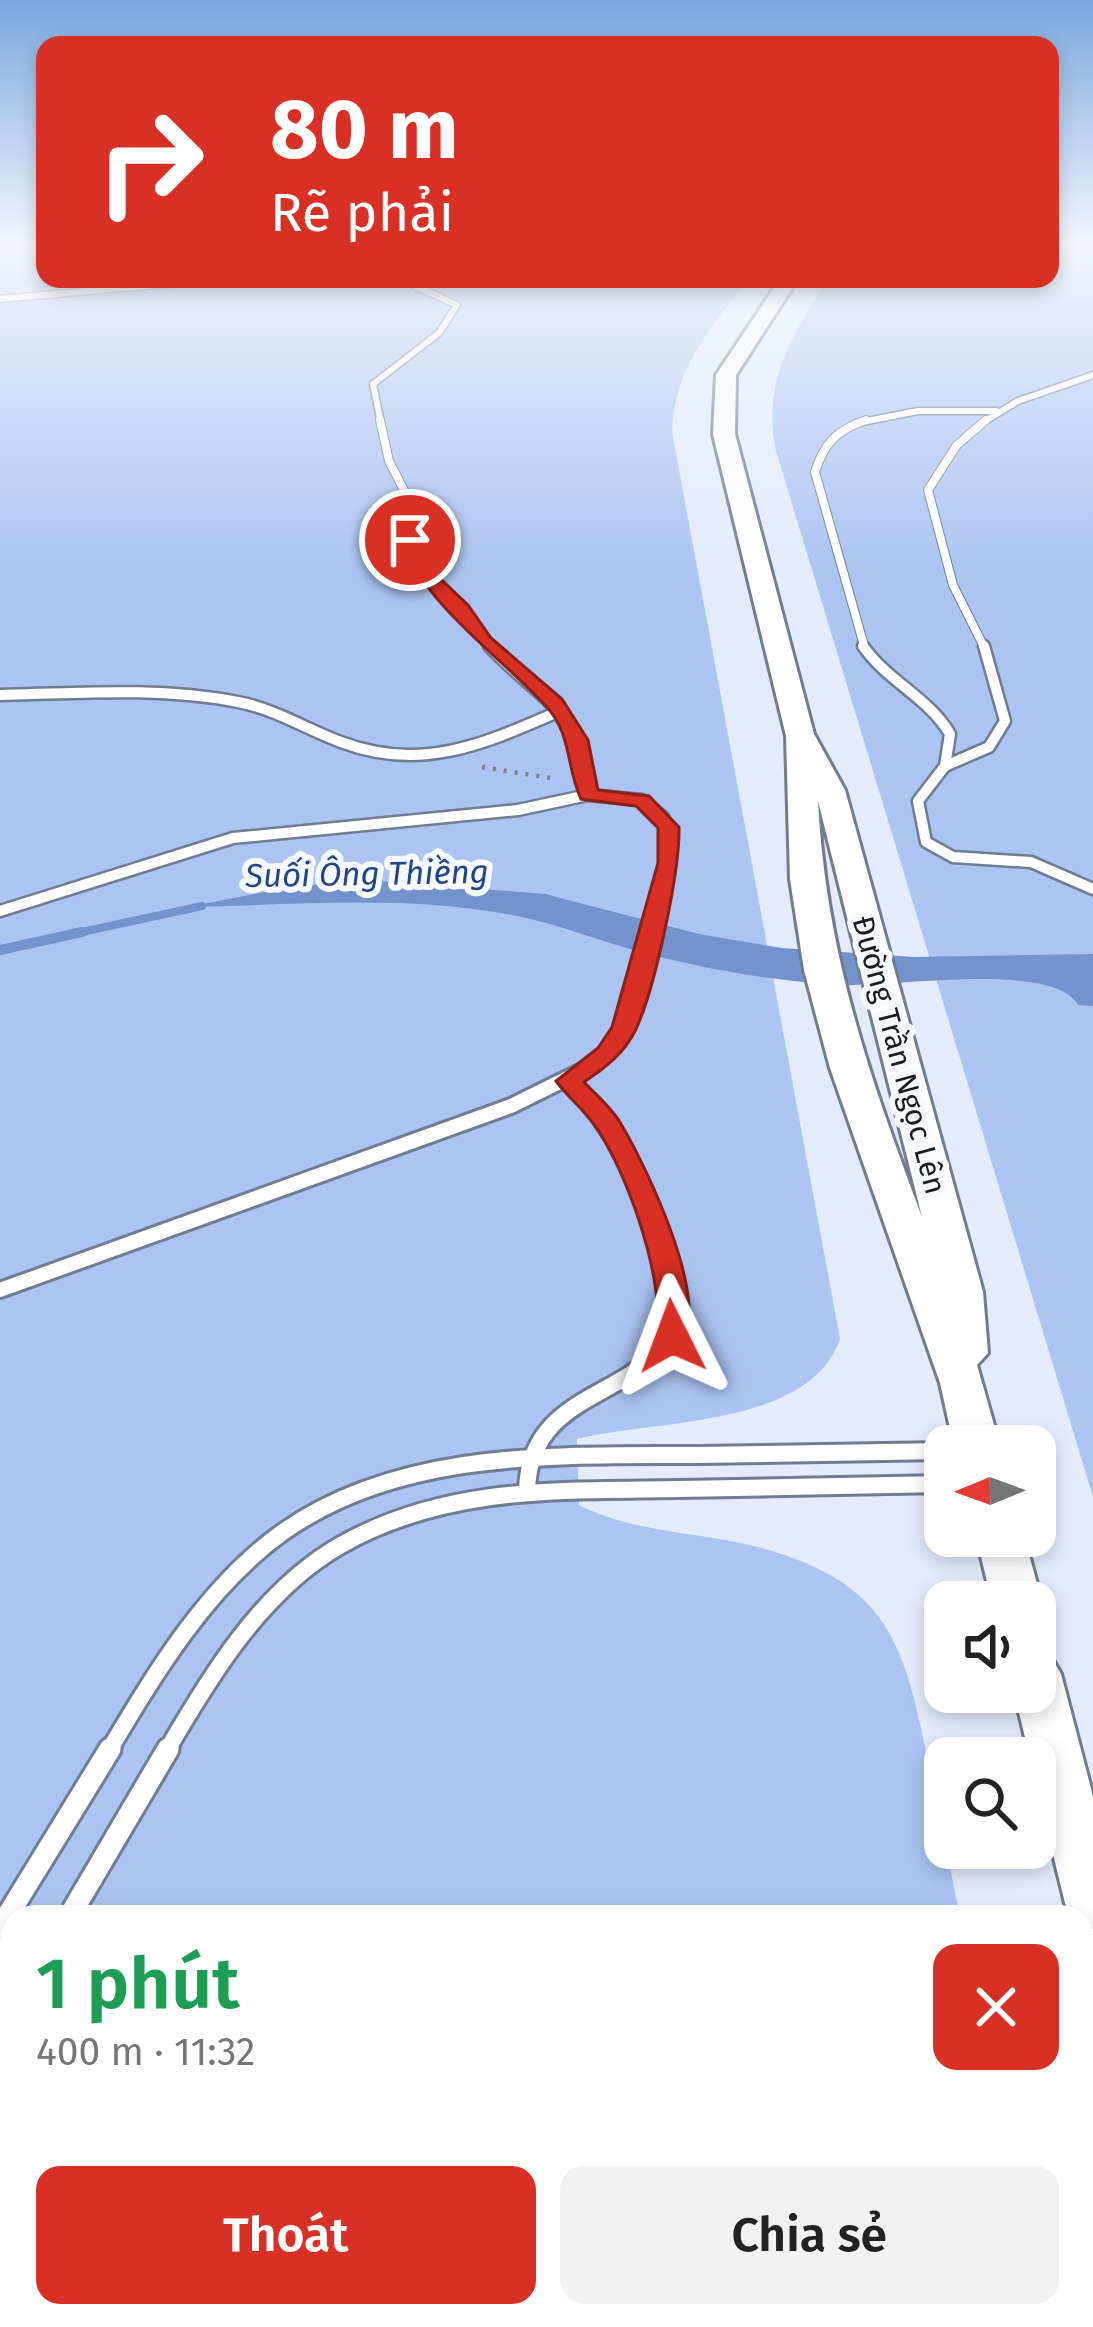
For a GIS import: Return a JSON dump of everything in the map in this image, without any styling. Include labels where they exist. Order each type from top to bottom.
[{"type":"street","name":"Đường Trần Ngọc Lên","points":[[740,351],[733,361],[722,411],[800,736],[806,879],[826,993],[962,1383],[972,1425]]},
{"type":"street","name":"Đường Trần Ngọc Lên","points":[[800,736],[830,790],[962,1292],[968,1344],[962,1383]]},
{"type":"street","points":[[1045,1713],[1093,1903]]},
{"type":"lane","points":[[418,351],[388,368],[373,384],[389,460],[412,506],[411,549],[420,569],[461,609],[484,642],[560,711],[578,740],[587,789]]},
{"type":"lane","points":[[945,766],[989,746],[1005,721],[989,657],[953,585],[928,490],[962,438],[996,411],[1034,392],[1093,375]]},
{"type":"lane","points":[[996,411],[865,419],[832,436],[815,463],[863,646],[879,669],[940,715],[951,744],[945,766],[918,801],[931,847],[967,860],[1031,862],[1093,889]]},
{"type":"lane","points":[[0,695],[226,700],[281,714],[371,752],[443,758],[474,751],[560,711]]},
{"type":"lane","points":[[0,911],[233,838],[518,810],[587,789],[633,797],[663,817],[670,852],[618,1040],[569,1081],[0,1290]]},
{"type":"lane","points":[[527,1491],[526,1457],[555,1420],[651,1363],[676,1321],[654,1228],[628,1161],[607,1123],[569,1081]]},
{"type":"lane","points":[[14,1905],[141,1704],[239,1570],[304,1519],[379,1484],[461,1462],[924,1451]]},
{"type":"lane","points":[[76,1905],[187,1720],[277,1590],[332,1546],[398,1514],[469,1496],[924,1484]]},
{"type":"path","points":[[443,758],[587,789]]},
{"type":"shaded area","points":[[0,351],[697,351],[680,388],[672,432],[840,1339],[823,1368],[797,1389],[764,1404],[726,1415],[577,1439],[579,1505],[625,1522],[765,1549],[839,1580],[864,1600],[898,1651],[918,1716],[924,1745],[924,1869],[950,1869],[957,1905],[0,1905]]},
{"type":"shaded area","points":[[788,351],[1093,351],[1093,1497],[776,451],[773,403]]},
{"type":"shaded area","points":[[381,881],[545,894],[699,934],[782,948],[914,957],[1093,954],[1093,1006],[1078,1005],[1063,991],[1038,983],[1005,980],[863,985],[789,981],[689,964],[533,919],[476,909],[352,902],[187,907],[296,886]]},
{"type":"waterway","name":"Suối Ông Thiềng","points":[[68,935],[202,906]]},
{"type":"waterway","name":"Suối Ông Thiềng","points":[[0,950],[82,932]]},
{"type":"route","points":[[410,540],[420,569],[469,618],[484,642],[555,704],[578,740],[588,795],[642,800],[668,827],[669,863],[625,1027],[608,1053],[569,1081],[607,1123],[646,1203],[676,1305],[672,1336]]}]
